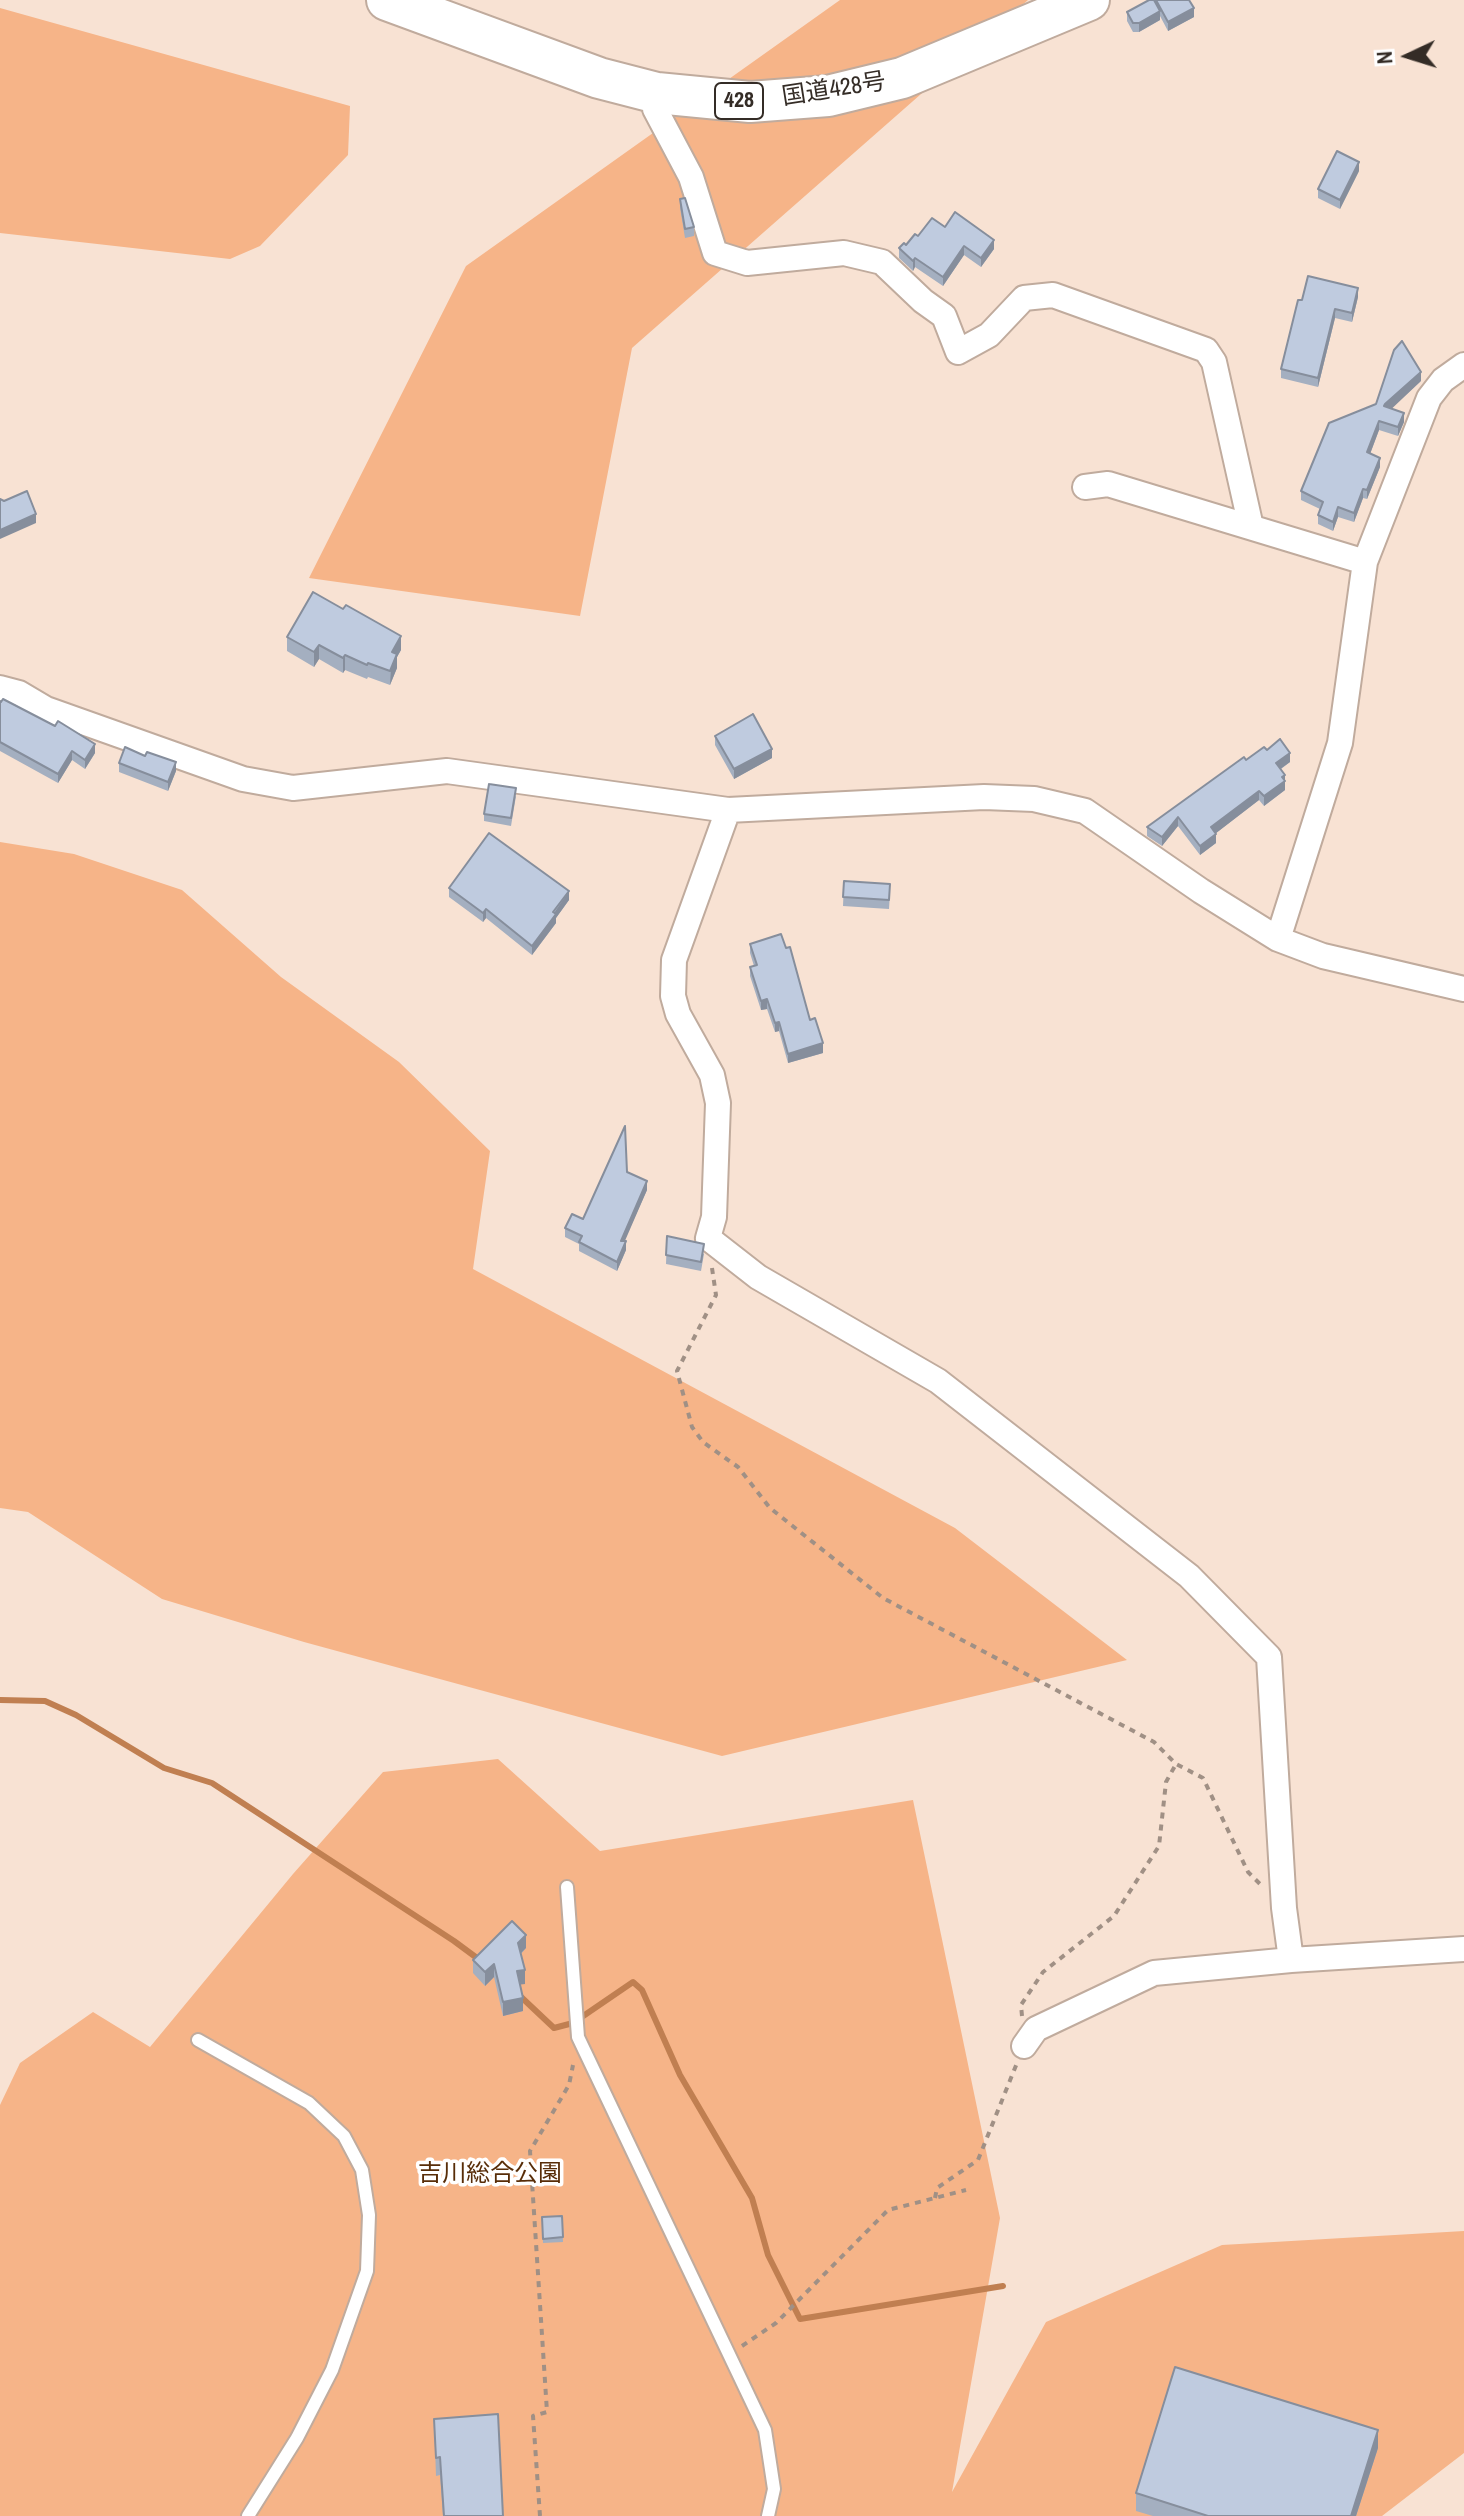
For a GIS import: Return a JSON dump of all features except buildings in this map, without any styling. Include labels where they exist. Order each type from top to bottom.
[{"type":"highway","name":"国道428号","points":[[387,0],[599,78],[657,93],[750,102],[828,96],[902,78],[1089,0]]},
{"type":"street","points":[[657,93],[655,109],[691,177],[715,253],[747,263],[844,253],[882,262],[923,301],[944,316],[958,352],[989,335],[1024,298],[1053,295],[1206,350],[1214,362],[1251,527]]},
{"type":"street","points":[[1278,939],[1340,743],[1365,562],[1429,398],[1443,380],[1464,365]]},
{"type":"street","points":[[1085,487],[1108,484],[1365,562]]},
{"type":"street","points":[[0,688],[19,693],[46,709],[243,779],[293,788],[447,771],[728,810],[984,797],[1034,799],[1085,811],[1201,891],[1278,939],[1323,956],[1464,989]]},
{"type":"street","points":[[728,810],[674,960],[673,996],[678,1014],[712,1075],[718,1103],[714,1217],[708,1238],[758,1277],[938,1381],[1189,1576],[1269,1657],[1284,1908],[1291,1960]]},
{"type":"street","points":[[1024,2046],[1036,2029],[1154,1973],[1464,1949]]},
{"type":"lane","points":[[567,1887],[578,2037],[765,2430],[774,2489],[768,2516]]},
{"type":"lane","points":[[198,2040],[309,2103],[344,2136],[362,2170],[369,2215],[367,2271],[332,2370],[297,2438],[248,2516]]},
{"type":"path","points":[[708,1238],[716,1295],[677,1371],[692,1427],[703,1442],[738,1467],[770,1508],[883,1598],[1154,1742],[1176,1764],[1203,1778],[1248,1872],[1284,1908]]},
{"type":"path","points":[[935,2198],[937,2188],[978,2160],[1024,2046],[1021,2005],[1043,1972],[1114,1916],[1159,1846],[1166,1782],[1176,1764]]},
{"type":"path","points":[[540,2516],[533,2416],[547,2412],[530,2151],[569,2085],[578,2037]]},
{"type":"path","points":[[730,2354],[776,2323],[888,2210],[966,2190]]},
{"type":"green space","points":[[840,0],[1028,0],[632,348],[580,616],[309,578],[466,266]]},
{"type":"green space","points":[[0,8],[350,106],[348,155],[260,246],[230,259],[0,233]]},
{"type":"green space","points":[[0,842],[74,854],[182,890],[281,977],[399,1062],[490,1151],[473,1269],[955,1528],[1127,1660],[722,1756],[304,1642],[162,1599],[28,1512],[0,1508]]},
{"type":"green space","name":"吉川総合公園","points":[[498,1759],[600,1851],[913,1800],[1000,2218],[952,2492],[1046,2322],[1222,2245],[1464,2231],[1464,2453],[1382,2516],[0,2516],[0,2105],[20,2063],[93,2012],[150,2047],[293,1874],[383,1772]]},
{"type":"waterway","points":[[0,1700],[45,1701],[76,1715],[164,1768],[212,1783],[481,1961]]},
{"type":"waterway","points":[[519,1995],[554,2028],[573,2023],[633,1982],[642,1990],[680,2075],[752,2198],[768,2255],[800,2319],[1003,2286]]}]
